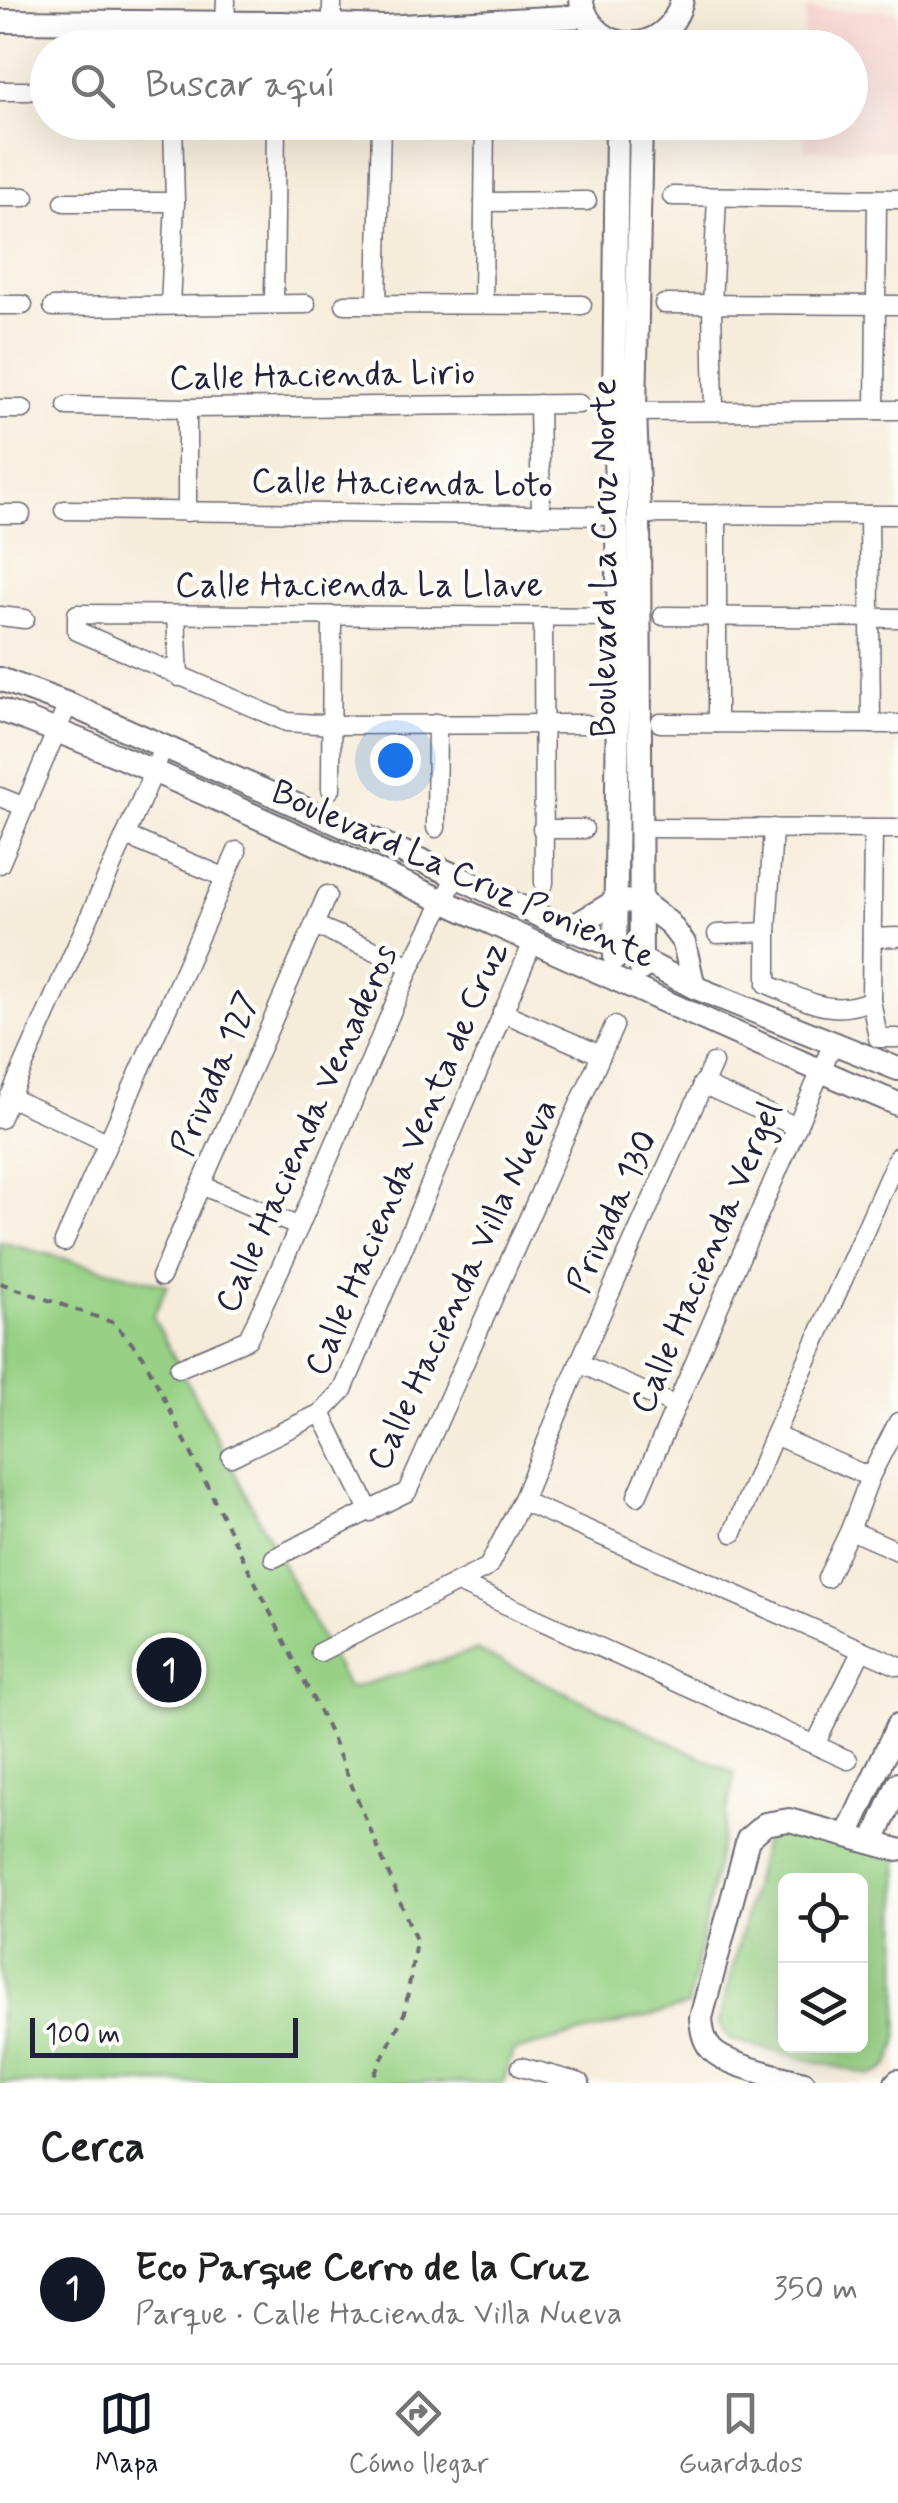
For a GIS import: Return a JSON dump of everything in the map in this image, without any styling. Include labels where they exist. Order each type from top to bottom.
[{"type":"street","points":[[332,0],[332,24]]},
{"type":"street","points":[[664,30],[679,12],[682,0]]},
{"type":"street","points":[[431,30],[584,8],[598,30]]},
{"type":"street","points":[[0,21],[225,11],[355,30]]},
{"type":"street","points":[[280,30],[281,22]]},
{"type":"street","points":[[0,91],[30,91]]},
{"type":"street","points":[[170,306],[173,140]]},
{"type":"street","name":"Calle Hacienda Lirio","points":[[274,304],[276,140]]},
{"type":"street","points":[[377,304],[380,140]]},
{"type":"street","points":[[484,304],[485,140]]},
{"type":"street","name":"Boulevard La Cruz Norte","points":[[618,140],[628,515],[641,617],[641,992]]},
{"type":"street","name":"Boulevard La Cruz Norte","points":[[625,412],[641,140]]},
{"type":"street","points":[[0,196],[25,197]]},
{"type":"street","points":[[672,196],[898,199]]},
{"type":"street","points":[[714,411],[712,305],[717,197]]},
{"type":"street","points":[[875,410],[877,199]]},
{"type":"street","points":[[484,202],[588,200]]},
{"type":"street","points":[[64,202],[175,202]]},
{"type":"street","points":[[52,307],[306,304]]},
{"type":"street","points":[[345,304],[582,305]]},
{"type":"street","points":[[664,304],[898,305]]},
{"type":"street","points":[[0,305],[22,305]]},
{"type":"street","points":[[539,404],[541,516]]},
{"type":"street","name":"Calle Hacienda Lirio","points":[[66,406],[579,404]]},
{"type":"street","points":[[187,408],[188,512]]},
{"type":"street","points":[[0,409],[23,409]]},
{"type":"street","points":[[625,412],[898,410]]},
{"type":"street","name":"Calle Hacienda Loto","points":[[64,510],[541,516],[898,514]]},
{"type":"street","points":[[0,514],[21,514]]},
{"type":"street","points":[[717,514],[717,723]]},
{"type":"street","points":[[870,515],[872,724]]},
{"type":"street","name":"Calle Hacienda La Llave","points":[[178,677],[77,631],[77,614],[898,618]]},
{"type":"street","points":[[176,615],[178,677],[287,722],[586,724]]},
{"type":"street","points":[[0,616],[25,619]]},
{"type":"street","points":[[331,789],[332,616]]},
{"type":"street","points":[[543,617],[544,883]]},
{"type":"street","name":"Boulevard La Cruz Norte","points":[[616,980],[616,901],[641,617]]},
{"type":"street","name":"Boulevard La Cruz Poniente","points":[[0,679],[68,704],[561,926],[614,946],[694,987],[898,1068]]},
{"type":"street","points":[[0,864],[68,704]]},
{"type":"street","name":"Boulevard La Cruz Poniente","points":[[0,710],[154,772],[898,1104]]},
{"type":"street","points":[[436,828],[438,723]]},
{"type":"street","points":[[660,723],[898,724]]},
{"type":"street","points":[[0,1119],[163,746]]},
{"type":"street","points":[[0,796],[25,807]]},
{"type":"street","points":[[640,828],[898,829]]},
{"type":"street","points":[[773,828],[767,984],[826,1009],[852,1008],[871,1000]]},
{"type":"street","points":[[542,829],[584,829]]},
{"type":"street","points":[[873,829],[871,1000],[878,1038],[898,1038]]},
{"type":"street","points":[[126,836],[224,878]]},
{"type":"street","points":[[64,1242],[237,851]]},
{"type":"street","name":"Calle Hacienda Venaderos","points":[[179,1368],[248,1339],[411,966],[456,876]]},
{"type":"street","name":"Privada 127","points":[[161,1277],[327,895]]},
{"type":"street","points":[[561,926],[579,923],[616,901],[642,902],[669,923],[684,942],[694,987]]},
{"type":"street","points":[[314,924],[411,966]]},
{"type":"street","points":[[717,934],[766,932]]},
{"type":"street","points":[[872,938],[898,936]]},
{"type":"street","name":"Calle Hacienda Venta de Cruz","points":[[232,1457],[322,1413],[342,1390],[533,942]]},
{"type":"street","points":[[502,1012],[601,1055]]},
{"type":"street","name":"Calle Hacienda Villa Nueva","points":[[274,1558],[407,1492],[614,1026]]},
{"type":"street","name":"Calle Hacienda Vergel","points":[[637,1496],[832,1043]]},
{"type":"street","name":"Privada 130","points":[[579,1364],[712,1063]]},
{"type":"street","points":[[702,1084],[797,1128]]},
{"type":"street","points":[[9,1097],[107,1142]]},
{"type":"street","points":[[733,1533],[896,1167]]},
{"type":"street","points":[[201,1185],[299,1227]]},
{"type":"street","points":[[320,1652],[488,1567],[522,1501],[579,1364],[676,1406]]},
{"type":"street","points":[[322,1413],[370,1512]]},
{"type":"street","points":[[774,1435],[870,1477]]},
{"type":"street","points":[[827,1578],[870,1477],[895,1435]]},
{"type":"street","points":[[522,1501],[898,1666]]},
{"type":"street","points":[[850,1530],[898,1551]]},
{"type":"street","points":[[458,1583],[848,1760]]},
{"type":"street","points":[[814,1745],[862,1650]]},
{"type":"street","points":[[846,1835],[898,1725]]},
{"type":"street","points":[[873,1842],[898,1784]]},
{"type":"street","points":[[788,2081],[721,2058],[712,2051],[702,2030],[701,2018],[748,1839],[765,1824],[789,1820],[898,1850]]},
{"type":"street","points":[[520,2067],[580,2083]]},
{"type":"path","points":[[0,1283],[114,1323],[143,1356],[330,1733],[416,1940],[404,2012],[370,2083]]},
{"type":"shaded area","points":[[805,10],[898,11],[898,150],[804,150],[804,140],[868,140],[868,30],[804,30]]},
{"type":"green space","points":[[0,1242],[167,1285],[153,1317],[348,1689],[476,1650],[735,1773],[688,2006],[513,2051],[503,2083],[0,2083]]},
{"type":"green space","points":[[777,1828],[898,1857],[898,2036],[891,2062],[884,2069],[870,2075],[782,2053],[868,2053],[868,1873],[778,1873],[778,2052],[730,2040],[719,2023],[765,1836]]},
{"type":"place","name":"Eco Parque Cerro de la Cruz","points":[[169,1670]]}]
